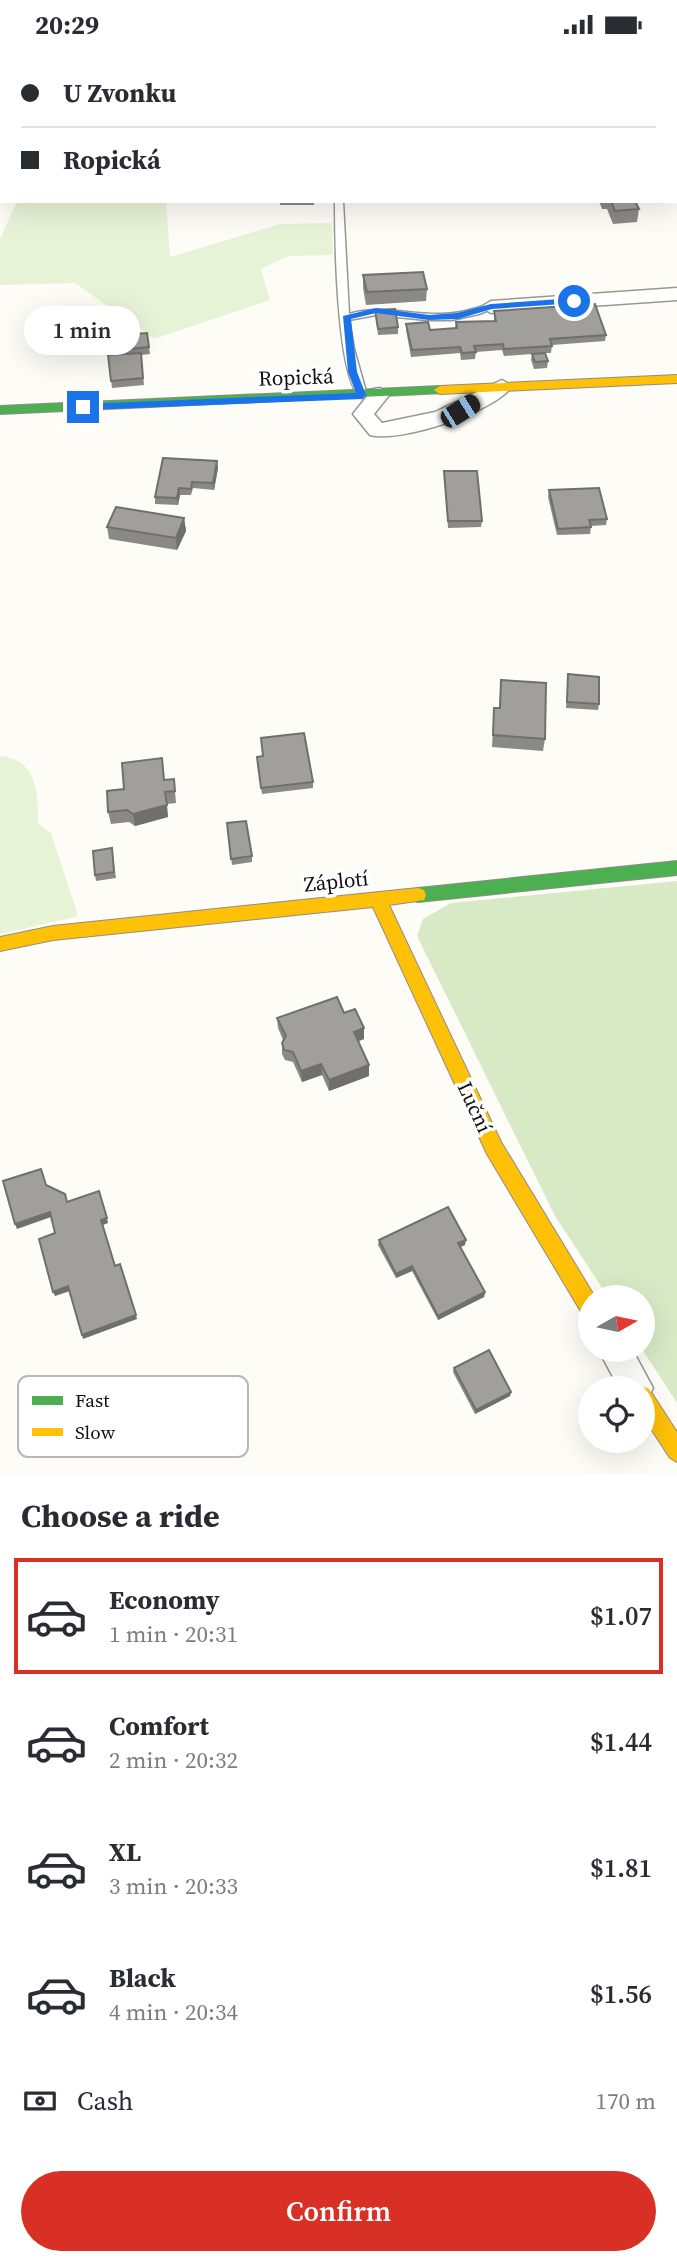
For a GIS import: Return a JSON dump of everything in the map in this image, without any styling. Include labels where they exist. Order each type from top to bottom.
[{"type":"street","points":[[491,307],[677,294]]},
{"type":"street","name":"Ropická","points":[[0,410],[677,379]]},
{"type":"street","points":[[371,395],[363,414],[377,430],[410,428],[460,411],[502,386]]},
{"type":"street","name":"Záplotí","points":[[0,944],[53,933],[677,868]]},
{"type":"street","name":"Luční","points":[[377,898],[494,1148],[578,1288]]},
{"type":"street","points":[[655,1416],[677,1451]]},
{"type":"lane","points":[[339,203],[352,372],[371,395]]},
{"type":"lane","points":[[346,318],[376,311],[429,317],[458,316],[491,307]]},
{"type":"green space","points":[[16,203],[166,203],[170,257],[280,224],[332,223],[333,255],[288,256],[261,269],[270,300],[154,339],[75,283],[0,285],[0,239]]},
{"type":"green space","points":[[0,756],[22,764],[33,779],[38,823],[51,833],[76,917],[0,934]]},
{"type":"green space","points":[[677,881],[677,1403],[650,1362],[655,1362],[655,1285],[600,1285],[555,1216],[417,936],[423,919],[451,903]]},
{"type":"building","points":[[612,203],[636,203],[639,209],[615,211]]},
{"type":"building","points":[[423,272],[427,289],[367,292],[363,275]]},
{"type":"building","points":[[595,304],[606,335],[550,339],[552,346],[504,349],[503,344],[474,346],[476,352],[462,353],[460,347],[412,350],[406,324],[428,322],[430,330],[457,328],[456,322],[496,321],[494,311]]},
{"type":"building","points":[[395,309],[398,327],[378,329],[375,310]]},
{"type":"building","points":[[147,333],[149,347],[109,351],[108,341],[135,338],[135,334]]},
{"type":"building","points":[[141,353],[143,378],[111,381],[108,355]]},
{"type":"building","points":[[545,353],[548,361],[535,362],[532,354]]},
{"type":"building","points":[[163,458],[217,461],[213,483],[192,482],[191,489],[179,488],[177,498],[155,497]]},
{"type":"building","points":[[444,471],[477,471],[482,521],[448,521]]},
{"type":"building","points":[[599,488],[607,519],[589,520],[591,527],[558,529],[549,490]]},
{"type":"building","points":[[116,507],[184,518],[176,538],[107,527]]},
{"type":"building","points":[[568,674],[599,677],[599,704],[567,702]]},
{"type":"building","points":[[501,680],[546,683],[545,739],[493,735],[494,708],[500,708]]},
{"type":"building","points":[[304,733],[313,782],[261,788],[257,757],[263,756],[261,738]]},
{"type":"building","points":[[162,758],[164,780],[174,779],[175,791],[165,792],[167,805],[133,814],[127,810],[108,812],[107,791],[124,789],[122,763]]},
{"type":"building","points":[[246,821],[252,856],[231,859],[227,823]]},
{"type":"building","points":[[112,848],[114,872],[95,875],[93,851]]},
{"type":"building","points":[[337,997],[344,1013],[355,1009],[364,1028],[354,1032],[369,1065],[329,1080],[321,1064],[301,1071],[293,1052],[284,1050],[282,1043],[286,1036],[277,1018]]},
{"type":"building","points":[[41,1169],[46,1185],[65,1194],[67,1202],[99,1191],[107,1218],[101,1220],[115,1266],[120,1264],[136,1315],[82,1335],[68,1286],[53,1292],[39,1239],[55,1233],[50,1212],[15,1224],[3,1181]]},
{"type":"building","points":[[448,1207],[466,1240],[458,1243],[485,1292],[438,1316],[412,1266],[396,1274],[379,1240]]},
{"type":"building","points":[[489,1350],[511,1392],[476,1410],[454,1368]]},
{"type":"traffic: fast","points":[[0,410],[440,390]]},
{"type":"traffic: fast","points":[[418,895],[677,868]]},
{"type":"traffic: slow","points":[[440,390],[677,379]]},
{"type":"traffic: slow","points":[[0,944],[53,933],[418,895]]},
{"type":"traffic: slow","points":[[377,898],[494,1148],[578,1288]]},
{"type":"traffic: slow","points":[[655,1416],[677,1451]]},
{"type":"route","points":[[83,407],[362,395],[352,372],[346,318],[362,312],[376,311],[429,317],[458,316],[491,307],[574,301]]}]
